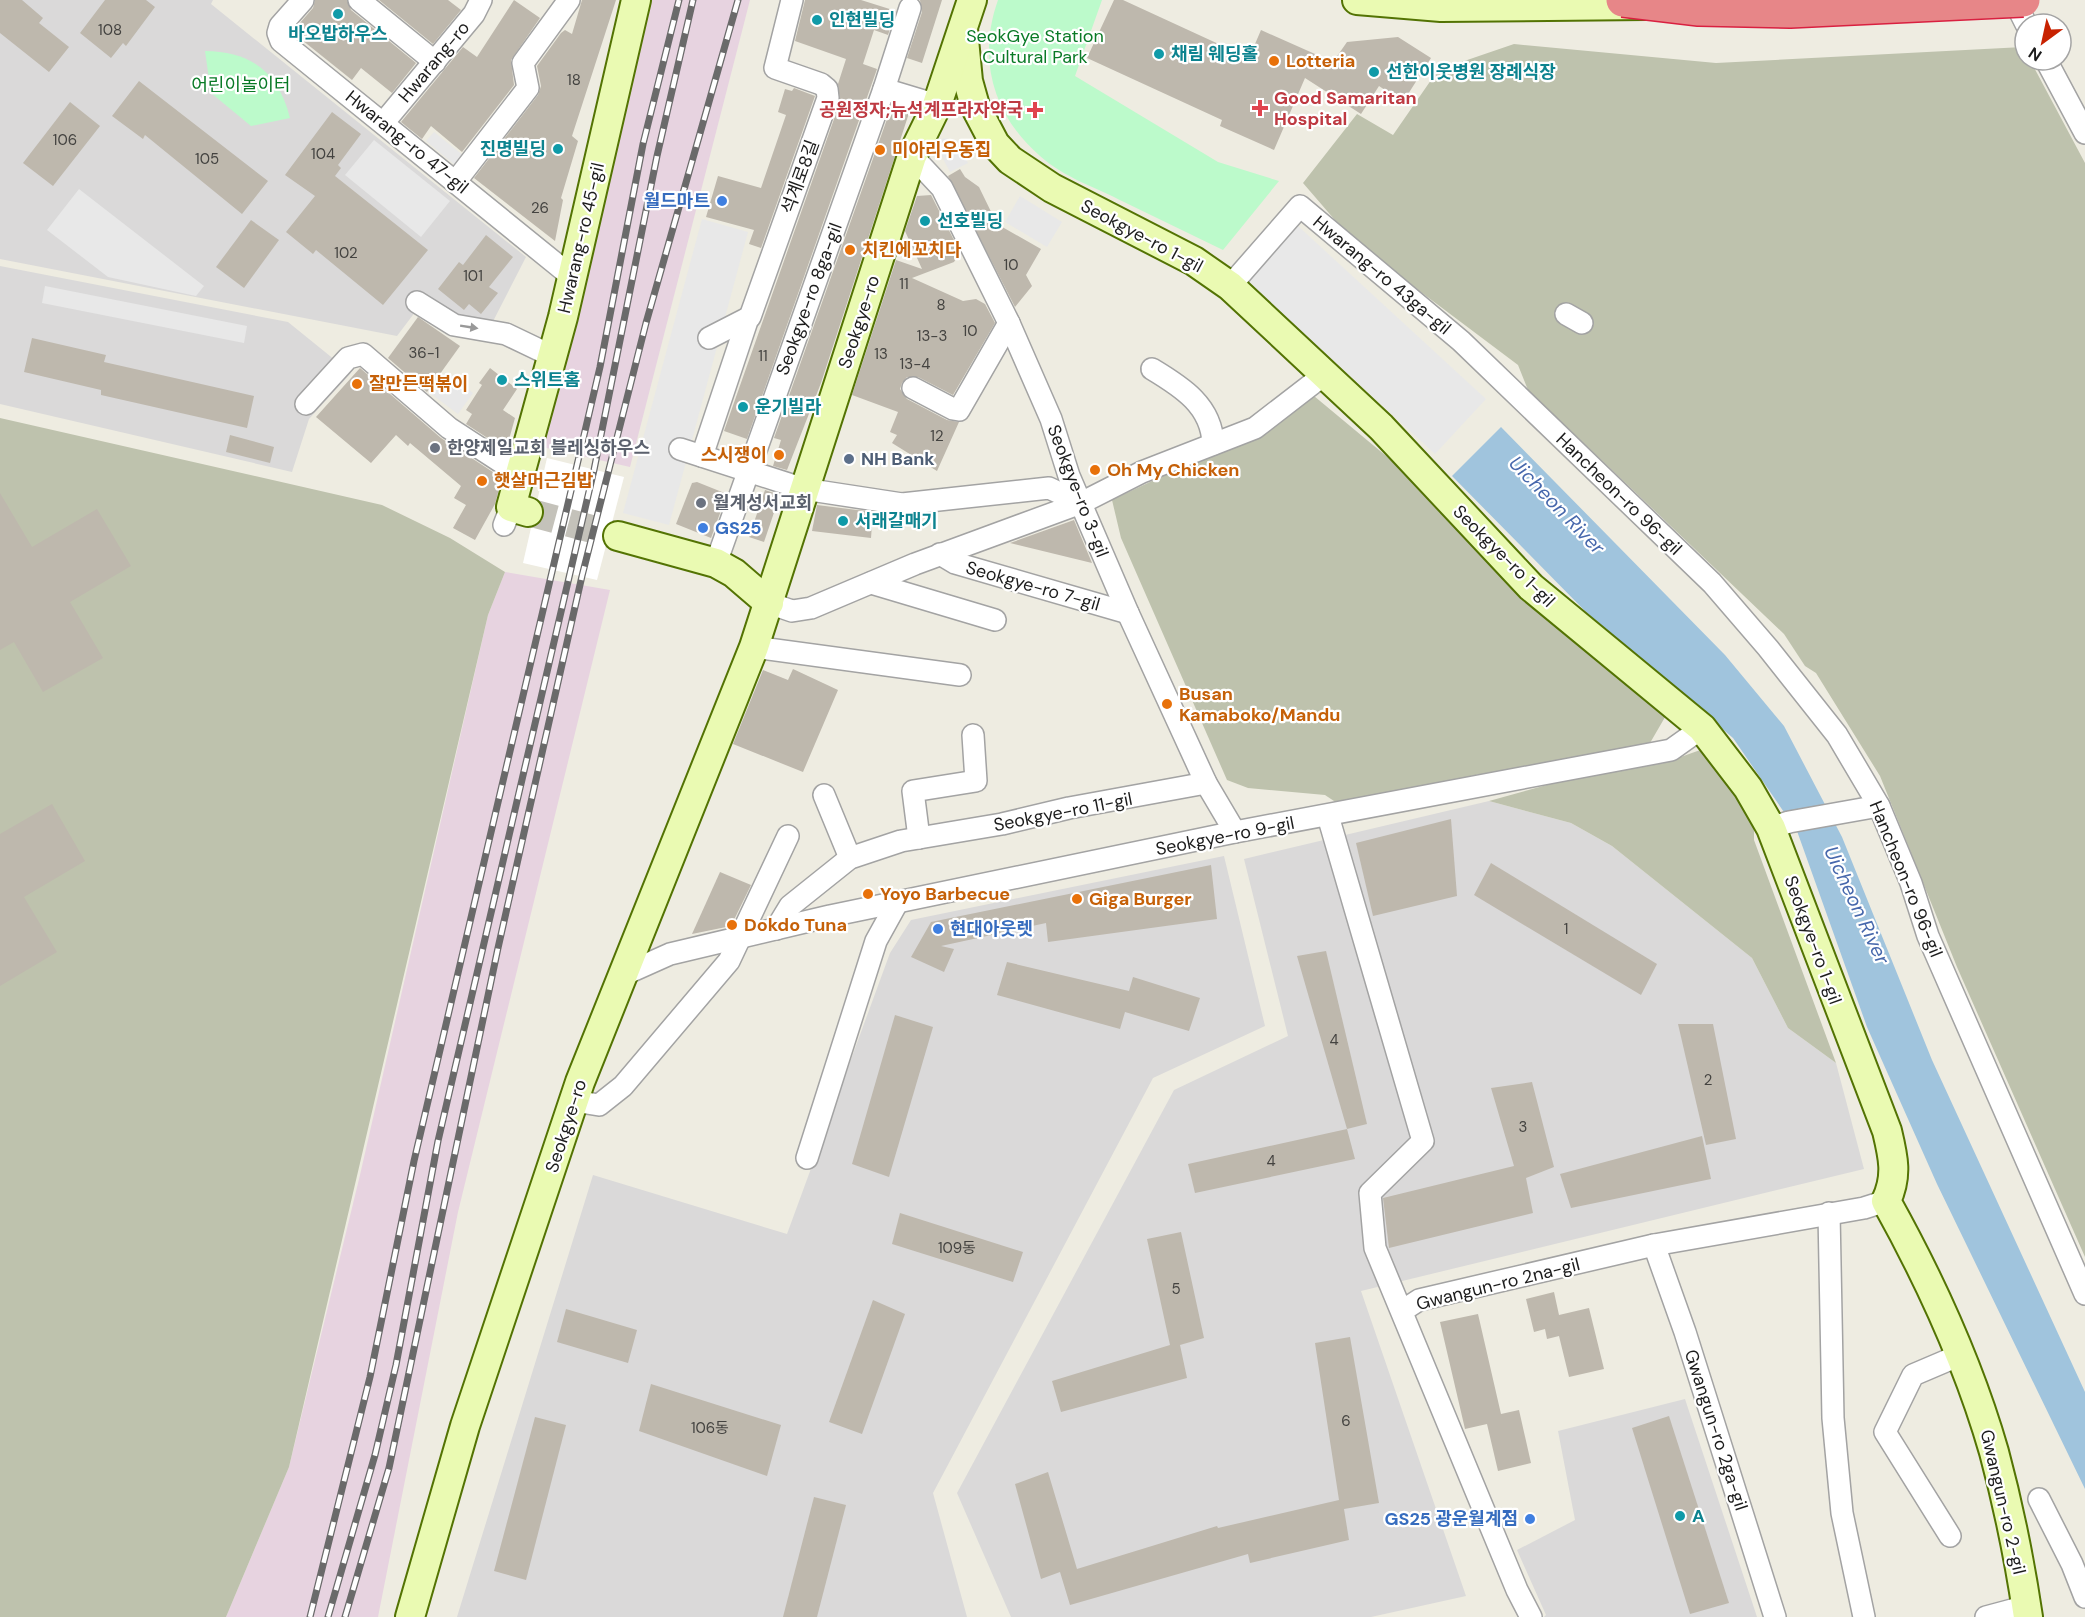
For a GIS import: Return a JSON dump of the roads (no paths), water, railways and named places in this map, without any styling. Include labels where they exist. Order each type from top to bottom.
[{"type":"highway","points":[[1623,0],[1699,9],[1790,11],[2023,0]]},
{"type":"street","name":"Hwarang-ro 47-gil","points":[[303,0],[280,26],[278,33],[281,40],[571,276]]},
{"type":"street","points":[[359,0],[435,62]]},
{"type":"street","name":"Hwarang-ro","points":[[384,122],[474,14],[481,0]]},
{"type":"street","points":[[456,181],[528,88],[523,63],[569,0]]},
{"type":"street","name":"Hwarang-ro 45-gil","points":[[514,515],[521,475],[552,356],[636,0]]},
{"type":"street","name":"석계로8길","points":[[702,456],[748,318],[828,98],[827,89],[821,84],[775,68],[792,0]]},
{"type":"street","name":"Seokgye-ro","points":[[410,1617],[465,1426],[574,1101],[769,603],[912,156],[937,105],[972,0]]},
{"type":"street","points":[[1357,0],[1441,7],[1750,4]]},
{"type":"street","name":"Seokgye-ro 8ga-gil","points":[[716,563],[884,89],[910,8]]},
{"type":"street","name":"Seokgye-ro 1-gil","points":[[963,29],[968,81],[975,106],[995,144],[1010,160],[1052,188],[1194,261],[1230,286],[1381,427],[1531,587],[1702,728],[1780,825],[1887,1131],[1895,1168],[1892,1190],[1886,1201]]},
{"type":"street","points":[[2052,72],[2085,133]]},
{"type":"street","points":[[884,89],[937,105]]},
{"type":"street","name":"Seokgye-ro 3-gil","points":[[912,156],[942,188],[1009,322],[1051,420],[1081,503],[1128,613],[1206,783],[1235,832]]},
{"type":"street","name":"Hwarang-ro 43ga-gil","points":[[1230,286],[1300,206],[1461,341],[1515,392]]},
{"type":"street","points":[[417,302],[454,325],[506,334],[552,356]]},
{"type":"street","points":[[709,338],[748,318]]},
{"type":"street","points":[[913,388],[959,410],[1009,322]]},
{"type":"street","points":[[306,404],[348,358],[363,354],[449,428],[521,475]]},
{"type":"street","points":[[1152,369],[1188,390],[1213,430],[1214,444]]},
{"type":"street","name":"Seokgye-ro 7-gil","points":[[769,603],[792,611],[811,608],[940,554],[1081,503],[1142,472],[1255,428],[1324,374]]},
{"type":"street","name":"Hancheon-ro 96-gil","points":[[1515,392],[1774,643],[1837,735],[1911,883],[1928,936],[2085,1293]]},
{"type":"street","points":[[680,449],[804,489],[902,504],[1049,488],[1081,503]]},
{"type":"street","points":[[618,536],[716,563],[734,573],[769,603]]},
{"type":"street","name":"Seokgye-ro 7-gil","points":[[940,554],[955,563],[1128,613]]},
{"type":"street","points":[[871,583],[995,620]]},
{"type":"street","points":[[753,647],[960,675]]},
{"type":"street","name":"Seokgye-ro 9-gil","points":[[623,975],[670,954],[742,936],[1235,832],[1671,750],[1702,728]]},
{"type":"street","points":[[919,838],[913,791],[976,781],[973,735]]},
{"type":"street","name":"Seokgye-ro 11-gil","points":[[776,929],[790,906],[850,858],[901,841],[1206,783]]},
{"type":"street","points":[[824,795],[850,858]]},
{"type":"street","points":[[1780,825],[1874,807]]},
{"type":"street","points":[[1328,816],[1423,1141],[1370,1193],[1375,1248],[1402,1311]]},
{"type":"street","points":[[574,1101],[599,1105],[623,1086],[729,961],[788,836]]},
{"type":"street","points":[[807,1158],[876,941],[897,903]]},
{"type":"street","name":"Gwangun-ro 2na-gil","points":[[1522,1615],[1402,1311],[1419,1300],[1653,1245],[1864,1208],[1886,1201]]},
{"type":"street","name":"Gwangun-ro 2-gil","points":[[1886,1201],[1909,1242],[1960,1355],[1994,1452],[2027,1612]]},
{"type":"street","points":[[1829,1213],[1833,1418],[1842,1513],[1864,1617]]},
{"type":"street","name":"Gwangun-ro 2ga-gil","points":[[1653,1245],[1685,1332],[1775,1617]]},
{"type":"street","points":[[1950,1536],[1885,1432],[1913,1375],[1960,1355]]},
{"type":"street","points":[[2039,1499],[2072,1564],[2085,1597]]},
{"type":"street","points":[[1986,1617],[2027,1612]]},
{"type":"water","name":"Uicheon River","points":[[1501,427],[1725,655],[1784,726],[1842,837],[1932,1060],[2085,1392],[2085,1489],[1937,1184],[1867,1027],[1797,831],[1733,738],[1585,611],[1452,476]]},
{"type":"tunnel","points":[[528,512],[618,536]]},
{"type":"railway","points":[[310,1617],[370,1377],[414,1161],[600,367],[643,144],[679,0]]},
{"type":"railway","points":[[328,1617],[375,1455],[396,1365],[438,1141],[594,470],[657,156],[693,0]]},
{"type":"railway","points":[[345,1617],[389,1468],[498,948],[582,576],[646,323],[738,0]]},
{"type":"place","name":"바오밥하우스","points":[[338,14]]},
{"type":"place","name":"인현빌딩","points":[[817,20]]},
{"type":"place","name":"채림 웨딩홀","points":[[1159,54]]},
{"type":"place","name":"Lotteria","points":[[1274,61]]},
{"type":"place","name":"선한이웃병원 장례식장","points":[[1374,72]]},
{"type":"place","name":"Good Samaritan Hospital","points":[[1260,108]]},
{"type":"place","name":"공원정자;뉴석계프라자약국","points":[[1035,110]]},
{"type":"place","name":"진명빌딩","points":[[558,149]]},
{"type":"place","name":"미아리우동집","points":[[880,150]]},
{"type":"place","name":"월드마트","points":[[722,201]]},
{"type":"place","name":"선호빌딩","points":[[925,221]]},
{"type":"place","name":"치킨에꼬치다","points":[[850,250]]},
{"type":"place","name":"스위트홈","points":[[502,380]]},
{"type":"place","name":"잘만든떡볶이","points":[[357,384]]},
{"type":"place","name":"운기빌라","points":[[743,407]]},
{"type":"place","name":"한양제일교회 블레싱하우스","points":[[435,448]]},
{"type":"place","name":"스시쟁이","points":[[779,455]]},
{"type":"place","name":"NH Bank","points":[[849,459]]},
{"type":"place","name":"Oh My Chicken","points":[[1095,470]]},
{"type":"place","name":"햇살머근김밥","points":[[482,481]]},
{"type":"place","name":"월계성서교회","points":[[701,503]]},
{"type":"place","name":"서래갈매기","points":[[843,521]]},
{"type":"place","name":"GS25","points":[[703,528]]},
{"type":"place","name":"Busan Kamaboko/Mandu","points":[[1167,704]]},
{"type":"place","name":"Yoyo Barbecue","points":[[868,894]]},
{"type":"place","name":"Giga Burger","points":[[1077,899]]},
{"type":"place","name":"Dokdo Tuna","points":[[732,925]]},
{"type":"place","name":"현대아웃렛","points":[[938,929]]},
{"type":"place","name":"A","points":[[1680,1516]]},
{"type":"place","name":"GS25 광운월계점","points":[[1530,1519]]},
{"type":"park label","name":"SeokGye Station Cultural Park","points":[[1035,46]]},
{"type":"park label","name":"어린이놀이터","points":[[241,85]]}]
